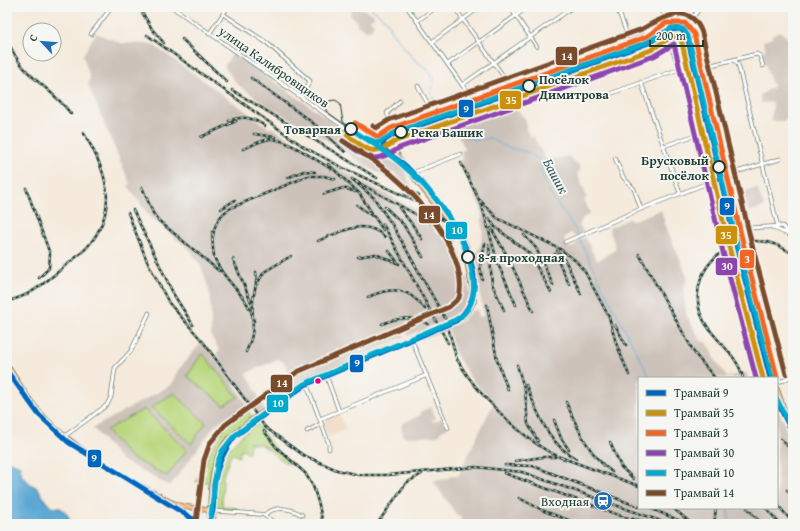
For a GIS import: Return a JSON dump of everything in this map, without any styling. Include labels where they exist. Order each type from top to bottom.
[{"type":"main road","points":[[412,173],[379,149],[381,138],[396,135],[448,117],[689,31],[775,377]]},
{"type":"main road","points":[[387,154],[391,151],[396,135]]},
{"type":"main road","points":[[265,413],[295,388],[413,340],[459,317],[473,301],[472,289],[461,241],[412,173],[399,158],[393,143],[388,137]]},
{"type":"main road","points":[[7,365],[35,407],[65,436],[123,474],[169,501],[182,506],[212,511]]},
{"type":"main road","points":[[209,524],[220,458],[232,441],[251,423],[265,413],[307,385],[326,375]]},
{"type":"main road","points":[[778,392],[785,412],[793,428]]},
{"type":"main road","points":[[212,511],[213,524]]},
{"type":"street","points":[[91,34],[112,7]]},
{"type":"street","name":"улица Калибровщиков","points":[[174,7],[209,34],[301,96],[346,129],[379,149]]},
{"type":"street","points":[[209,34],[228,7]]},
{"type":"street","points":[[407,7],[472,99]]},
{"type":"street","points":[[417,21],[437,7]]},
{"type":"street","points":[[454,7],[510,87]]},
{"type":"street","points":[[432,42],[480,7]]},
{"type":"street","points":[[510,7],[537,47]]},
{"type":"street","points":[[448,64],[528,7]]},
{"type":"street","points":[[462,85],[573,7]]},
{"type":"street","points":[[595,8],[605,7]]},
{"type":"street","points":[[617,7],[628,37],[701,7]]},
{"type":"street","points":[[660,7],[669,21],[689,31],[692,20],[701,7]]},
{"type":"street","points":[[223,14],[267,43],[310,81],[301,96]]},
{"type":"street","points":[[682,33],[719,178]]},
{"type":"street","points":[[668,38],[679,68]]},
{"type":"street","points":[[699,68],[757,54],[760,56],[763,66]]},
{"type":"street","points":[[734,60],[738,64],[778,226]]},
{"type":"street","points":[[601,97],[691,65]]},
{"type":"street","points":[[641,82],[680,193]]},
{"type":"street","points":[[388,137],[394,130],[413,122],[419,111],[428,104],[418,86]]},
{"type":"street","points":[[394,130],[387,113],[400,101]]},
{"type":"street","points":[[664,146],[708,131]]},
{"type":"street","points":[[366,141],[381,138]]},
{"type":"street","points":[[412,173],[460,154]]},
{"type":"street","points":[[615,158],[623,177],[634,190],[641,209]]},
{"type":"street","points":[[565,242],[680,193],[733,173],[780,159]]},
{"type":"street","points":[[733,173],[749,228],[783,226],[788,234]]},
{"type":"street","points":[[772,227],[788,234],[793,238]]},
{"type":"street","points":[[65,436],[107,405],[112,397],[115,368],[131,351],[149,313]]},
{"type":"street","points":[[413,340],[448,428]]},
{"type":"street","points":[[778,382],[785,380],[793,374]]},
{"type":"street","points":[[326,375],[339,410]]},
{"type":"street","points":[[320,419],[427,375]]},
{"type":"street","points":[[307,385],[320,419],[329,449]]},
{"type":"street","points":[[307,431],[321,424]]},
{"type":"street","points":[[264,515],[274,509],[293,510],[302,515]]},
{"type":"street","points":[[212,511],[264,515],[276,524]]},
{"type":"shaded area","points":[[358,7],[373,14],[374,17],[370,19],[374,25],[370,30],[365,30],[357,25],[357,22],[350,15],[352,8]]},
{"type":"shaded area","points":[[780,31],[793,43],[793,47],[791,49],[793,52],[793,117],[785,121],[771,121],[773,102],[761,103],[760,95],[773,87],[764,60],[763,51],[766,50],[763,41],[772,38],[772,35]]},
{"type":"shaded area","points":[[96,33],[121,43],[152,44],[270,129],[271,127],[315,156],[316,155],[365,183],[435,219],[450,231],[459,248],[471,294],[466,307],[459,314],[441,322],[443,328],[419,334],[416,332],[408,336],[405,327],[401,329],[405,337],[295,385],[284,362],[278,359],[247,373],[264,409],[258,414],[216,353],[220,351],[211,336],[209,289],[201,266],[191,251],[150,217],[128,186],[130,184],[88,85],[90,79],[83,55]]},
{"type":"shaded area","points":[[233,53],[402,168],[417,194],[415,195],[355,159],[335,143],[334,145],[265,104],[237,84],[224,66]]},
{"type":"shaded area","points":[[509,100],[526,120],[526,130],[531,138],[533,136],[546,160],[569,156],[579,165],[580,171],[577,173],[587,198],[584,200],[590,213],[582,219],[579,226],[584,232],[575,237],[571,233],[566,236],[564,240],[566,245],[571,248],[576,245],[576,242],[585,237],[597,261],[616,249],[609,228],[629,219],[631,221],[661,210],[666,227],[688,278],[683,290],[687,316],[701,341],[706,342],[713,353],[712,355],[727,377],[638,377],[638,509],[778,509],[778,410],[793,439],[793,524],[457,524],[462,518],[456,514],[433,481],[446,479],[452,475],[458,476],[494,402],[475,384],[464,368],[455,352],[448,327],[462,321],[473,310],[477,310],[479,317],[484,316],[474,258],[480,247],[483,231],[481,208],[459,162],[463,159],[460,152],[465,149],[454,126],[448,121]]},
{"type":"shaded area","points":[[757,188],[764,207],[749,212],[743,192]]},
{"type":"shaded area","points":[[202,342],[231,379],[247,405],[216,424],[170,486],[121,460],[93,428],[171,385],[178,370]]},
{"type":"shaded area","points":[[746,372],[748,377],[727,377]]},
{"type":"shaded area","points":[[431,407],[436,418],[432,420],[433,422],[443,418],[447,428],[440,432],[438,436],[404,437],[401,426],[405,422],[421,415],[420,412]]},
{"type":"shaded area","points":[[339,414],[346,429],[328,437],[322,421]]},
{"type":"green space","points":[[202,353],[238,397],[224,405],[187,376]]},
{"type":"green space","points":[[174,393],[206,423],[191,444],[151,407]]},
{"type":"green space","points":[[244,408],[247,409],[252,417],[228,437],[210,482],[196,482],[211,449],[222,432],[224,425],[241,414]]},
{"type":"green space","points":[[144,409],[187,450],[167,476],[130,457],[106,430]]},
{"type":"green space","points":[[257,424],[276,450],[292,464],[284,462],[262,445],[250,442],[249,453],[246,453],[245,449],[241,450],[239,457],[232,453],[223,475],[222,504],[226,507],[239,510],[218,509],[216,501],[217,487],[224,457],[228,450],[240,437]]},
{"type":"water","points":[[7,460],[20,466],[22,476],[38,488],[46,502],[54,508],[61,508],[68,516],[72,524],[7,524]]},
{"type":"waterway","name":"Башик","points":[[370,7],[386,20],[391,31],[413,58],[430,72],[433,82],[431,93],[442,116]]},
{"type":"waterway","name":"Башик","points":[[443,119],[448,127],[463,136],[478,140],[490,138],[498,143],[535,156],[541,162],[544,182],[578,235]]},
{"type":"waterway","name":"Башик","points":[[579,238],[649,377]]},
{"type":"waterway","name":"Башик","points":[[727,509],[730,524]]},
{"type":"tram line","name":"14","points":[[373,126],[376,128],[389,120],[642,29],[658,20],[675,14],[683,14],[690,17],[697,23],[702,33],[752,245],[786,374]]},
{"type":"tram line","name":"3","points":[[355,123],[378,137],[391,128],[646,37],[666,23],[685,23],[694,34],[744,247],[777,376]]},
{"type":"tram line","name":"10","points":[[366,138],[378,143],[394,133],[648,42],[672,28],[683,29],[688,36],[738,248],[772,377]]},
{"type":"tram line","name":"9","points":[[207,524],[212,516],[214,506],[214,485],[217,471],[227,447],[235,436],[305,385],[456,321],[470,304],[474,284],[471,263],[463,241],[436,199],[421,181],[385,150],[383,147],[384,141],[393,135],[649,43],[669,30],[681,29],[687,36],[737,249],[770,377]]},
{"type":"tram line","name":"35","points":[[347,135],[366,148],[375,151],[396,141],[651,50],[671,37],[678,36],[681,39],[730,251],[763,377]]},
{"type":"tram line","name":"30","points":[[343,141],[364,155],[376,158],[383,157],[399,148],[654,56],[674,44],[723,252],[756,377]]},
{"type":"tram line","points":[[351,129],[326,111],[326,106],[329,101],[335,100],[340,103],[343,122],[366,138]]},
{"type":"tram line","name":"10","points":[[210,524],[217,464],[222,451],[234,436],[304,384],[455,320],[469,308],[473,298],[473,279],[470,262],[464,245],[447,214],[412,173],[381,149],[351,129]]},
{"type":"tram line","points":[[383,140],[382,147],[385,152]]},
{"type":"tram line","name":"14","points":[[196,522],[204,460],[210,443],[225,425],[297,372],[449,307],[459,298],[460,282],[457,264],[450,247],[428,213],[416,198],[391,174],[373,160],[343,141]]},
{"type":"tram line","points":[[768,365],[763,360],[758,360],[754,364],[753,370],[755,373],[762,375],[767,373],[769,367]]},
{"type":"tram line","name":"9","points":[[7,371],[39,415],[68,442],[201,524]]},
{"type":"tram line","name":"10","points":[[778,401],[793,432]]},
{"type":"tram line","name":"9","points":[[778,404],[793,434]]},
{"type":"tram line","points":[[204,524],[211,518]]},
{"type":"railway","points":[[139,7],[152,29],[164,43]]},
{"type":"railway","points":[[147,35],[304,147],[345,169],[407,197]]},
{"type":"railway","points":[[7,39],[13,53],[28,73],[54,95],[71,114]]},
{"type":"railway","points":[[182,39],[227,82]]},
{"type":"railway","points":[[251,78],[313,123],[345,152]]},
{"type":"railway","points":[[232,90],[377,178]]},
{"type":"railway","points":[[229,121],[239,118],[248,118],[265,126]]},
{"type":"railway","points":[[201,137],[236,121]]},
{"type":"railway","points":[[7,301],[29,293],[41,285],[82,252],[99,231],[107,202],[106,188],[98,160],[83,132]]},
{"type":"railway","points":[[254,134],[275,137]]},
{"type":"railway","points":[[243,149],[270,139],[277,140],[293,146],[331,169]]},
{"type":"railway","points":[[461,163],[482,206],[498,264],[516,305]]},
{"type":"railway","points":[[328,164],[359,193],[383,230]]},
{"type":"railway","points":[[287,178],[304,171],[315,172]]},
{"type":"railway","points":[[387,173],[419,196]]},
{"type":"railway","points":[[213,237],[219,219],[225,212],[233,207],[308,176],[324,176],[335,179]]},
{"type":"railway","points":[[450,239],[435,225],[352,179],[374,198],[393,226],[446,320],[457,360]]},
{"type":"railway","points":[[142,187],[153,213],[158,220],[219,271]]},
{"type":"railway","points":[[26,188],[50,254],[49,268],[39,278]]},
{"type":"railway","points":[[324,194],[343,188],[356,192]]},
{"type":"railway","points":[[402,194],[423,205],[444,221]]},
{"type":"railway","points":[[221,209],[235,200]]},
{"type":"railway","points":[[480,200],[497,218],[560,249],[576,261],[585,272],[609,317],[616,343],[629,375]]},
{"type":"railway","points":[[357,205],[372,216]]},
{"type":"railway","points":[[385,207],[403,224],[423,257]]},
{"type":"railway","points":[[399,208],[422,239]]},
{"type":"railway","points":[[133,210],[174,295],[193,325]]},
{"type":"railway","points":[[128,213],[147,261],[169,303],[204,343],[265,427],[303,455],[337,470],[359,475],[388,475],[476,467],[522,472],[669,524]]},
{"type":"railway","points":[[489,218],[495,227],[529,253],[551,292]]},
{"type":"railway","points":[[383,224],[448,343]]},
{"type":"railway","points":[[318,241],[343,231],[360,227],[377,231],[385,237]]},
{"type":"railway","points":[[491,228],[509,259],[533,311]]},
{"type":"railway","points":[[212,232],[215,259],[224,275],[246,302],[254,321]]},
{"type":"railway","points":[[524,235],[536,248],[553,285]]},
{"type":"railway","points":[[743,377],[740,368],[734,359],[702,318],[699,308],[698,293],[701,279],[707,267],[717,256],[728,248],[742,243],[756,241],[771,243],[780,246],[793,254]]},
{"type":"railway","points":[[482,279],[480,266],[485,244]]},
{"type":"railway","points":[[489,245],[492,284],[504,310]]},
{"type":"railway","points":[[389,251],[399,264]]},
{"type":"railway","points":[[557,251],[566,262],[581,294]]},
{"type":"railway","points":[[358,257],[375,254],[397,263]]},
{"type":"railway","points":[[555,254],[569,284]]},
{"type":"railway","points":[[639,254],[695,354],[714,377]]},
{"type":"railway","points":[[257,284],[264,272],[291,256]]},
{"type":"railway","points":[[233,259],[251,302]]},
{"type":"railway","points":[[246,352],[253,331],[253,300],[256,272]]},
{"type":"railway","points":[[368,297],[385,291],[399,291],[412,296],[425,309]]},
{"type":"railway","points":[[487,305],[497,360],[508,390]]},
{"type":"railway","points":[[382,324],[405,318],[422,321],[428,324]]},
{"type":"railway","points":[[615,325],[626,345]]},
{"type":"railway","points":[[455,355],[474,384],[503,416],[535,443],[551,453],[565,459]]},
{"type":"railway","points":[[517,365],[525,391],[528,424],[538,441]]},
{"type":"railway","points":[[526,385],[540,417],[551,437],[567,453],[577,459]]},
{"type":"railway","points":[[566,402],[584,440],[597,458],[612,472]]},
{"type":"railway","points":[[554,420],[561,438],[569,450]]},
{"type":"railway","points":[[264,431],[276,447],[305,473],[313,486],[323,524]]},
{"type":"railway","points":[[781,439],[793,452]]},
{"type":"railway","points":[[610,442],[621,467],[634,479]]},
{"type":"railway","points":[[515,461],[555,457]]},
{"type":"railway","points":[[560,457],[638,486]]},
{"type":"railway","points":[[505,465],[533,466],[638,507]]},
{"type":"railway","points":[[504,473],[624,517],[653,523]]},
{"type":"railway","points":[[377,524],[406,483],[422,474]]},
{"type":"railway","points":[[787,490],[793,497]]},
{"type":"railway","points":[[519,498],[544,511],[579,524]]},
{"type":"railway","points":[[778,505],[793,523]]},
{"type":"railway","points":[[652,509],[685,523]]},
{"type":"railway","points":[[674,509],[692,524]]},
{"type":"railway","points":[[714,524],[716,509]]},
{"type":"railway","points":[[748,509],[762,524]]},
{"type":"railway","points":[[767,509],[780,524]]},
{"type":"place","name":"Посёлок Димитрова","points":[[529,86]]},
{"type":"place","name":"Товарная","points":[[351,129]]},
{"type":"place","name":"Река Башик","points":[[401,132]]},
{"type":"place","name":"Брусковый посёлок","points":[[719,167]]},
{"type":"place","name":"8-я проходная","points":[[468,257]]},
{"type":"place","name":"Входная","points":[[603,501]]}]
